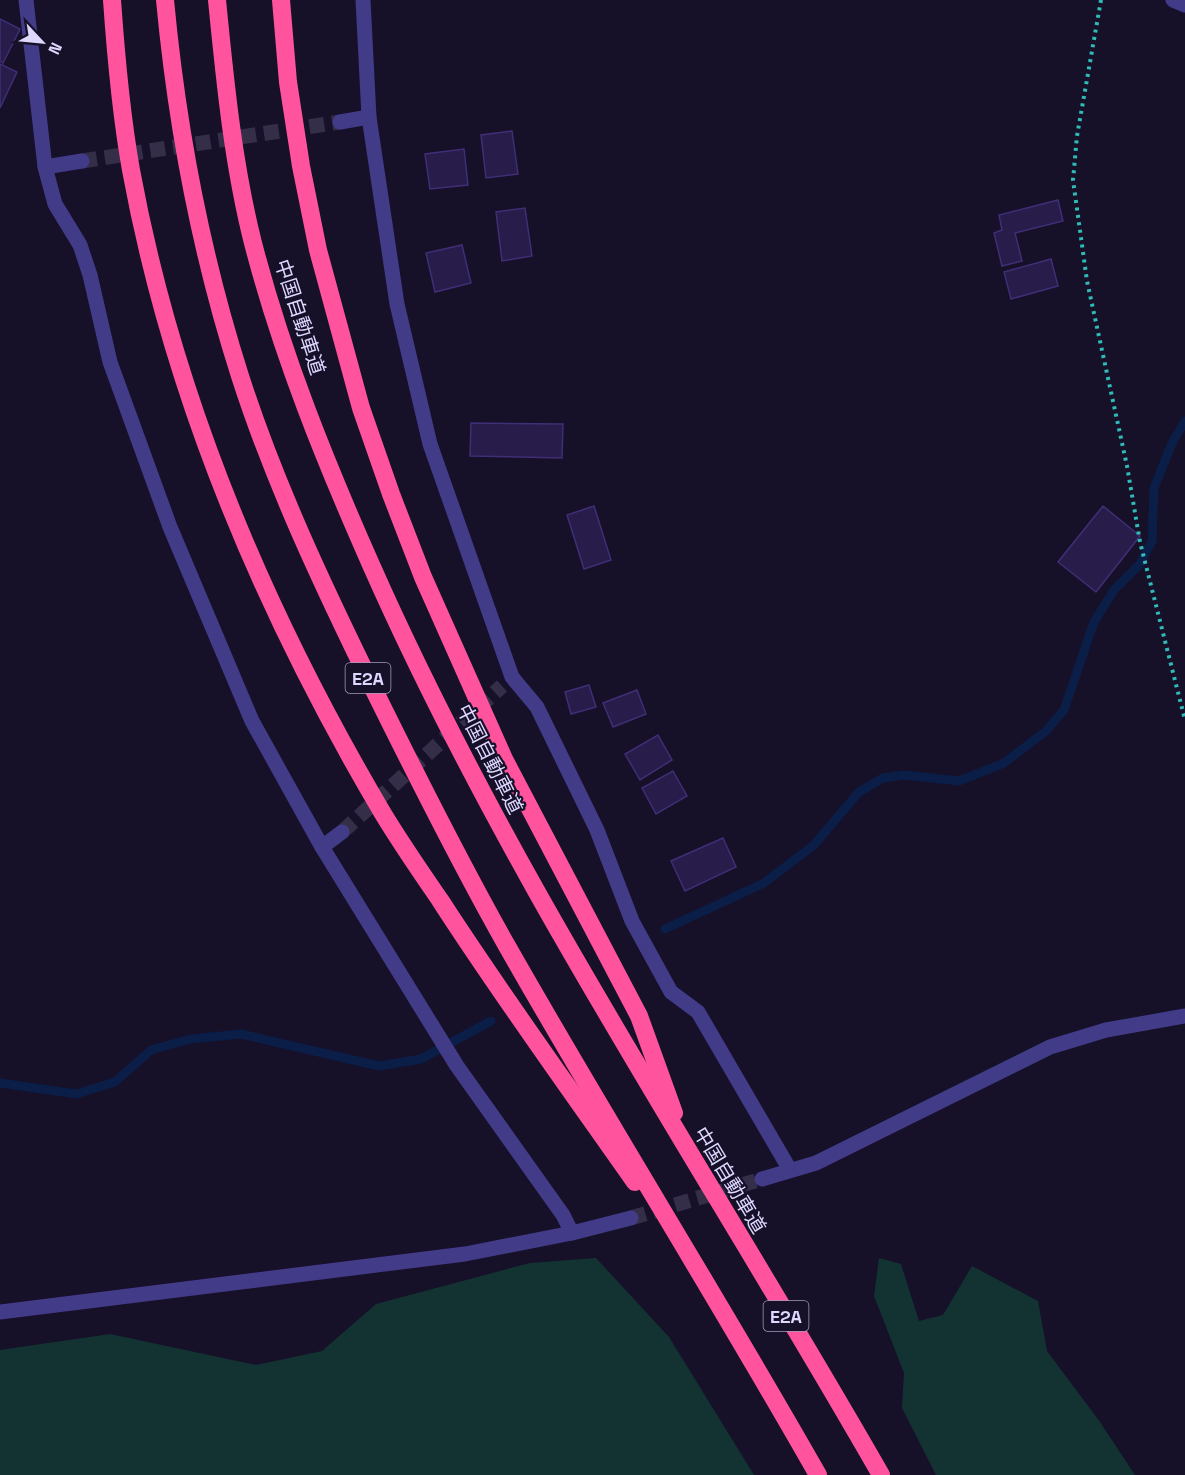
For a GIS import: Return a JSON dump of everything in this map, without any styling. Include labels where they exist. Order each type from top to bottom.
[{"type":"highway","points":[[112,0],[131,169],[155,278],[183,379],[216,473],[259,578],[305,674],[383,814],[483,967],[717,1299]]},
{"type":"highway","name":"E2A","points":[[165,0],[180,120],[205,249],[240,376],[261,436],[299,528],[340,620],[416,776],[506,945],[717,1299],[818,1475]]},
{"type":"highway","name":"中国自動車道","points":[[217,0],[227,104],[252,240],[288,360],[337,488],[401,634],[479,791],[690,1157],[881,1475]]},
{"type":"highway","points":[[281,0],[299,156],[318,250],[361,408],[391,494],[423,576],[504,759],[639,1016],[690,1157]]},
{"type":"street","points":[[27,0],[45,167],[55,204],[80,245],[90,275],[110,362],[170,527],[252,721],[321,847],[457,1066],[563,1215],[572,1233]]},
{"type":"street","points":[[363,0],[369,117],[397,304],[430,444],[507,682],[537,707],[597,830],[632,921],[671,992],[698,1012],[789,1170]]},
{"type":"street","points":[[1173,0],[1185,5]]},
{"type":"street","points":[[340,122],[369,117]]},
{"type":"street","points":[[45,167],[82,161]]},
{"type":"street","points":[[321,847],[342,832]]},
{"type":"street","points":[[762,1179],[816,1163],[1050,1047],[1106,1030],[1185,1016]]},
{"type":"street","points":[[0,1312],[465,1254],[572,1233],[631,1218]]},
{"type":"path","points":[[1101,0],[1077,136],[1073,180],[1087,281],[1140,542],[1185,720]]},
{"type":"green space","points":[[596,1258],[669,1337],[754,1475],[0,1475],[0,1350],[110,1334],[256,1365],[322,1351],[376,1304],[530,1263]]},
{"type":"green space","points":[[879,1258],[901,1264],[919,1321],[943,1315],[972,1266],[1038,1301],[1047,1351],[1100,1422],[1135,1475],[936,1475],[902,1408],[904,1373],[874,1296]]},
{"type":"building","points":[[0,19],[20,29],[3,63],[0,61]]},
{"type":"building","points":[[0,64],[17,72],[0,108]]},
{"type":"building","points":[[512,131],[518,174],[486,178],[481,135]]},
{"type":"building","points":[[464,149],[468,185],[430,189],[425,154]]},
{"type":"building","points":[[1058,200],[1063,221],[1015,233],[1022,261],[1002,266],[994,233],[1002,230],[999,215]]},
{"type":"building","points":[[525,208],[532,256],[502,261],[496,212]]},
{"type":"building","points":[[462,245],[471,283],[435,292],[426,253]]},
{"type":"building","points":[[1051,259],[1058,286],[1011,299],[1004,272]]},
{"type":"building","points":[[471,423],[563,424],[562,458],[470,456]]},
{"type":"building","points":[[594,506],[611,560],[584,569],[567,515]]},
{"type":"building","points":[[1103,506],[1140,536],[1096,592],[1058,562]]},
{"type":"building","points":[[589,685],[596,707],[571,714],[565,692]]},
{"type":"building","points":[[637,690],[646,714],[613,727],[603,703]]},
{"type":"building","points":[[658,735],[672,760],[640,780],[625,754]]},
{"type":"building","points":[[673,771],[687,796],[656,814],[642,788]]},
{"type":"building","points":[[723,838],[736,867],[685,891],[671,861]]},
{"type":"waterway","points":[[665,929],[764,883],[814,845],[859,792],[883,778],[904,775],[959,781],[1004,763],[1046,731],[1064,710],[1094,622],[1114,590],[1140,564],[1152,541],[1154,488],[1172,443],[1185,421]]},
{"type":"waterway","points":[[0,1083],[76,1094],[115,1082],[151,1050],[191,1039],[241,1034],[379,1066],[421,1059],[491,1021]]},
{"type":"tunnel","points":[[82,161],[340,122]]},
{"type":"tunnel","points":[[342,832],[502,686]]},
{"type":"tunnel","points":[[631,1218],[762,1179]]}]
